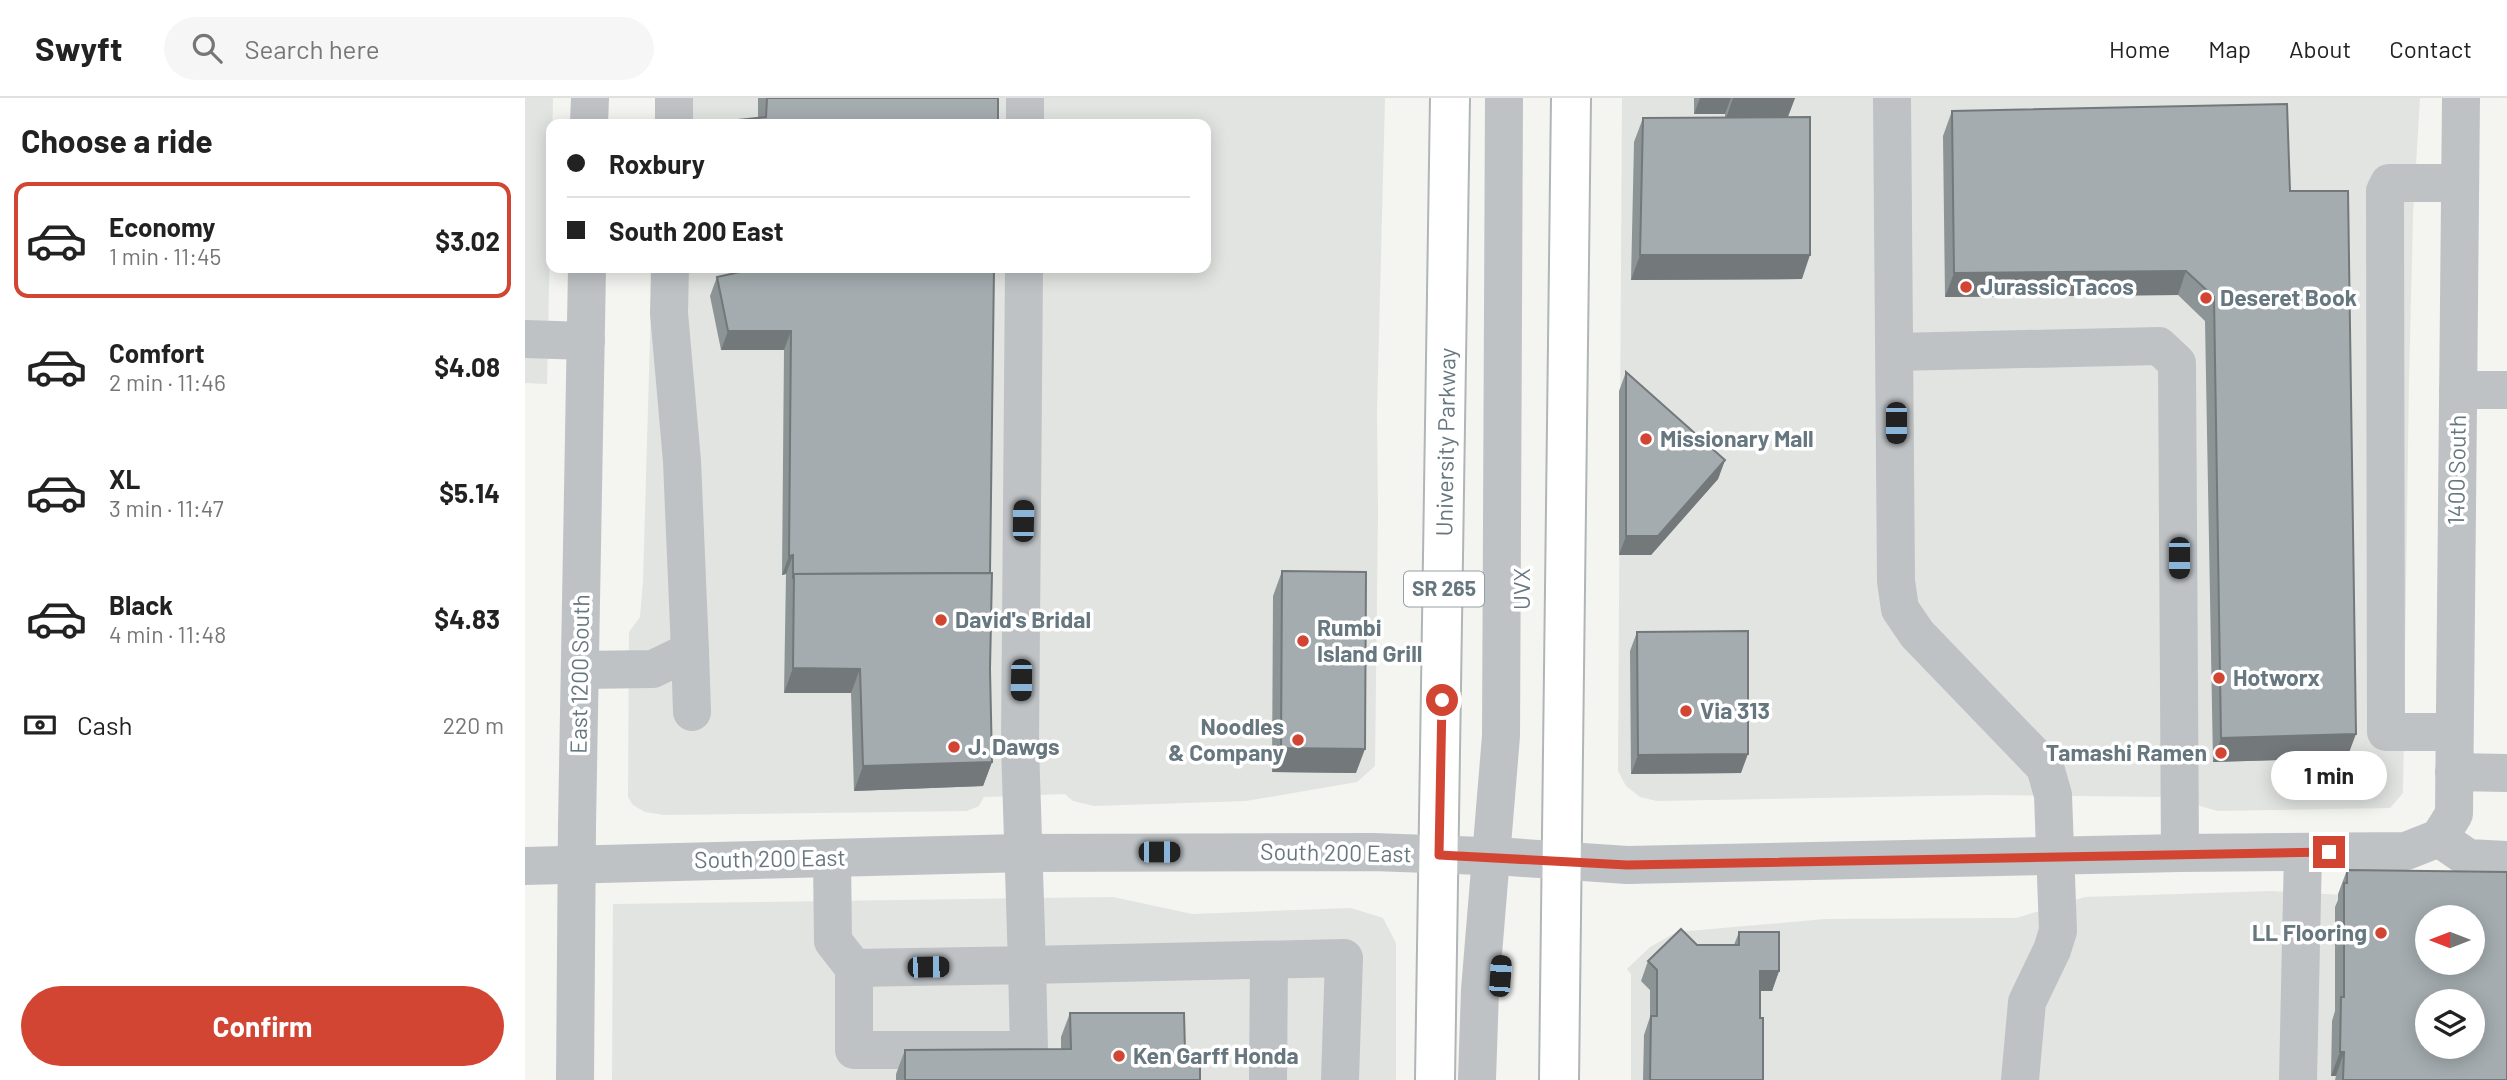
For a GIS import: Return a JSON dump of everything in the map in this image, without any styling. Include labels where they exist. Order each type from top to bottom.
[{"type":"main road","name":"University Parkway","points":[[1435,1080],[1450,98]]},
{"type":"main road","points":[[1559,1080],[1571,98]]},
{"type":"street","points":[[589,119],[590,98]]},
{"type":"street","points":[[674,98],[674,119]]},
{"type":"street","points":[[1025,98],[1025,119]]},
{"type":"street","points":[[1477,1080],[1480,990],[1501,857],[1504,98]]},
{"type":"street","name":"UVX","points":[[1496,1080],[1501,857],[1521,681],[1523,98]]},
{"type":"street","points":[[1892,98],[1896,580],[1900,609],[1917,634],[2045,766],[2053,794],[2058,931],[2052,950],[2027,1002],[2020,1080]]},
{"type":"street","name":"1400 South","points":[[2439,838],[2454,814],[2461,98]]},
{"type":"street","points":[[2454,732],[2386,732],[2385,191],[2389,183],[2460,183]]},
{"type":"street","name":"East 1200 South","points":[[576,1080],[587,273]]},
{"type":"street","points":[[670,273],[669,313],[682,461],[692,712]]},
{"type":"street","points":[[832,858],[833,941],[854,968],[854,1065],[1029,1050],[1020,745],[1024,273]]},
{"type":"street","points":[[525,339],[586,341]]},
{"type":"street","points":[[1896,352],[2159,346],[2177,363],[2180,853]]},
{"type":"street","points":[[2458,390],[2507,390]]},
{"type":"street","points":[[580,670],[653,669],[689,651]]},
{"type":"street","points":[[2454,772],[2507,773]]},
{"type":"street","points":[[2439,838],[2467,858],[2507,860]]},
{"type":"street","name":"South 200 East","points":[[525,866],[1023,853],[1351,851],[1627,865],[2406,851],[2439,838]]},
{"type":"street","points":[[2298,1080],[2303,852]]},
{"type":"street","points":[[854,968],[1344,958],[1340,1080]]},
{"type":"street","points":[[1268,1080],[1269,960]]},
{"type":"shaded area","points":[[525,98],[553,98],[553,119],[546,119],[546,273],[549,273],[547,384],[525,383]]},
{"type":"shaded area","points":[[656,98],[1385,98],[1377,412],[1375,766],[1357,782],[1246,801],[1094,806],[1073,801],[1065,794],[984,797],[979,806],[967,811],[664,815],[645,812],[633,805],[628,797],[629,632],[640,617],[643,582],[652,273],[1211,273],[1211,119],[655,119]]},
{"type":"shaded area","points":[[1622,98],[2420,98],[2413,215],[2403,793],[2390,808],[2218,811],[2168,797],[1989,795],[1657,801],[1640,797],[1626,786],[1618,771]]},
{"type":"shaded area","points":[[2271,891],[2342,895],[2491,896],[2507,1080],[1631,1080],[1631,974],[1627,969],[1650,947],[1677,932],[1825,919],[2016,918],[2085,897]]},
{"type":"shaded area","points":[[1113,897],[1192,914],[1351,908],[1383,918],[1396,943],[1396,1080],[612,1080],[613,904]]},
{"type":"building","points":[[767,98],[998,98],[998,119],[748,119],[766,117]]},
{"type":"building","points":[[2287,104],[2290,191],[2348,191],[2356,734],[2221,738],[2214,297],[2186,271],[1954,273],[1952,111]]},
{"type":"building","points":[[1810,117],[1810,255],[1640,255],[1643,118]]},
{"type":"building","points":[[735,273],[994,273],[990,573],[794,574],[793,579],[793,555],[789,556],[791,331],[728,331],[717,277]]},
{"type":"building","name":"Missionary Mall","points":[[1626,372],[1725,460],[1658,536],[1626,536]]},
{"type":"building","points":[[1282,571],[1366,572],[1365,749],[1281,748]]},
{"type":"building","points":[[992,573],[992,762],[863,766],[860,669],[793,668],[794,574]]},
{"type":"building","name":"Via 313","points":[[1748,631],[1748,754],[1638,755],[1637,632]]},
{"type":"building","points":[[2347,870],[2507,872],[2507,1080],[2343,1080],[2344,1052],[2340,1052],[2341,997],[2344,997],[2344,883],[2347,883]]},
{"type":"building","points":[[1681,929],[1697,945],[1739,945],[1739,932],[1779,932],[1779,971],[1760,971],[1763,1080],[1650,1080],[1651,1016],[1657,1016],[1657,970],[1648,961]]},
{"type":"building","points":[[1070,1013],[1184,1013],[1185,1051],[1200,1051],[1200,1080],[905,1080],[905,1050],[1071,1049]]},
{"type":"place","name":"Jurassic Tacos","points":[[1966,287]]},
{"type":"place","name":"Deseret Book","points":[[2206,298]]},
{"type":"place","name":"Missionary Mall","points":[[1646,439]]},
{"type":"place","name":"David's Bridal","points":[[941,620]]},
{"type":"place","name":"Rumbi Island Grill","points":[[1303,641]]},
{"type":"place","name":"Hotworx","points":[[2219,678]]},
{"type":"place","name":"Via 313","points":[[1686,711]]},
{"type":"place","name":"Noodles & Company","points":[[1298,740]]},
{"type":"place","name":"J. Dawgs","points":[[954,747]]},
{"type":"place","name":"Tamashi Ramen","points":[[2221,753]]},
{"type":"place","name":"LL Flooring","points":[[2381,933]]},
{"type":"place","name":"Ken Garff Honda","points":[[1119,1056]]},
{"type":"route","points":[[1442,700],[1439,855],[1627,865],[2329,852]]}]
